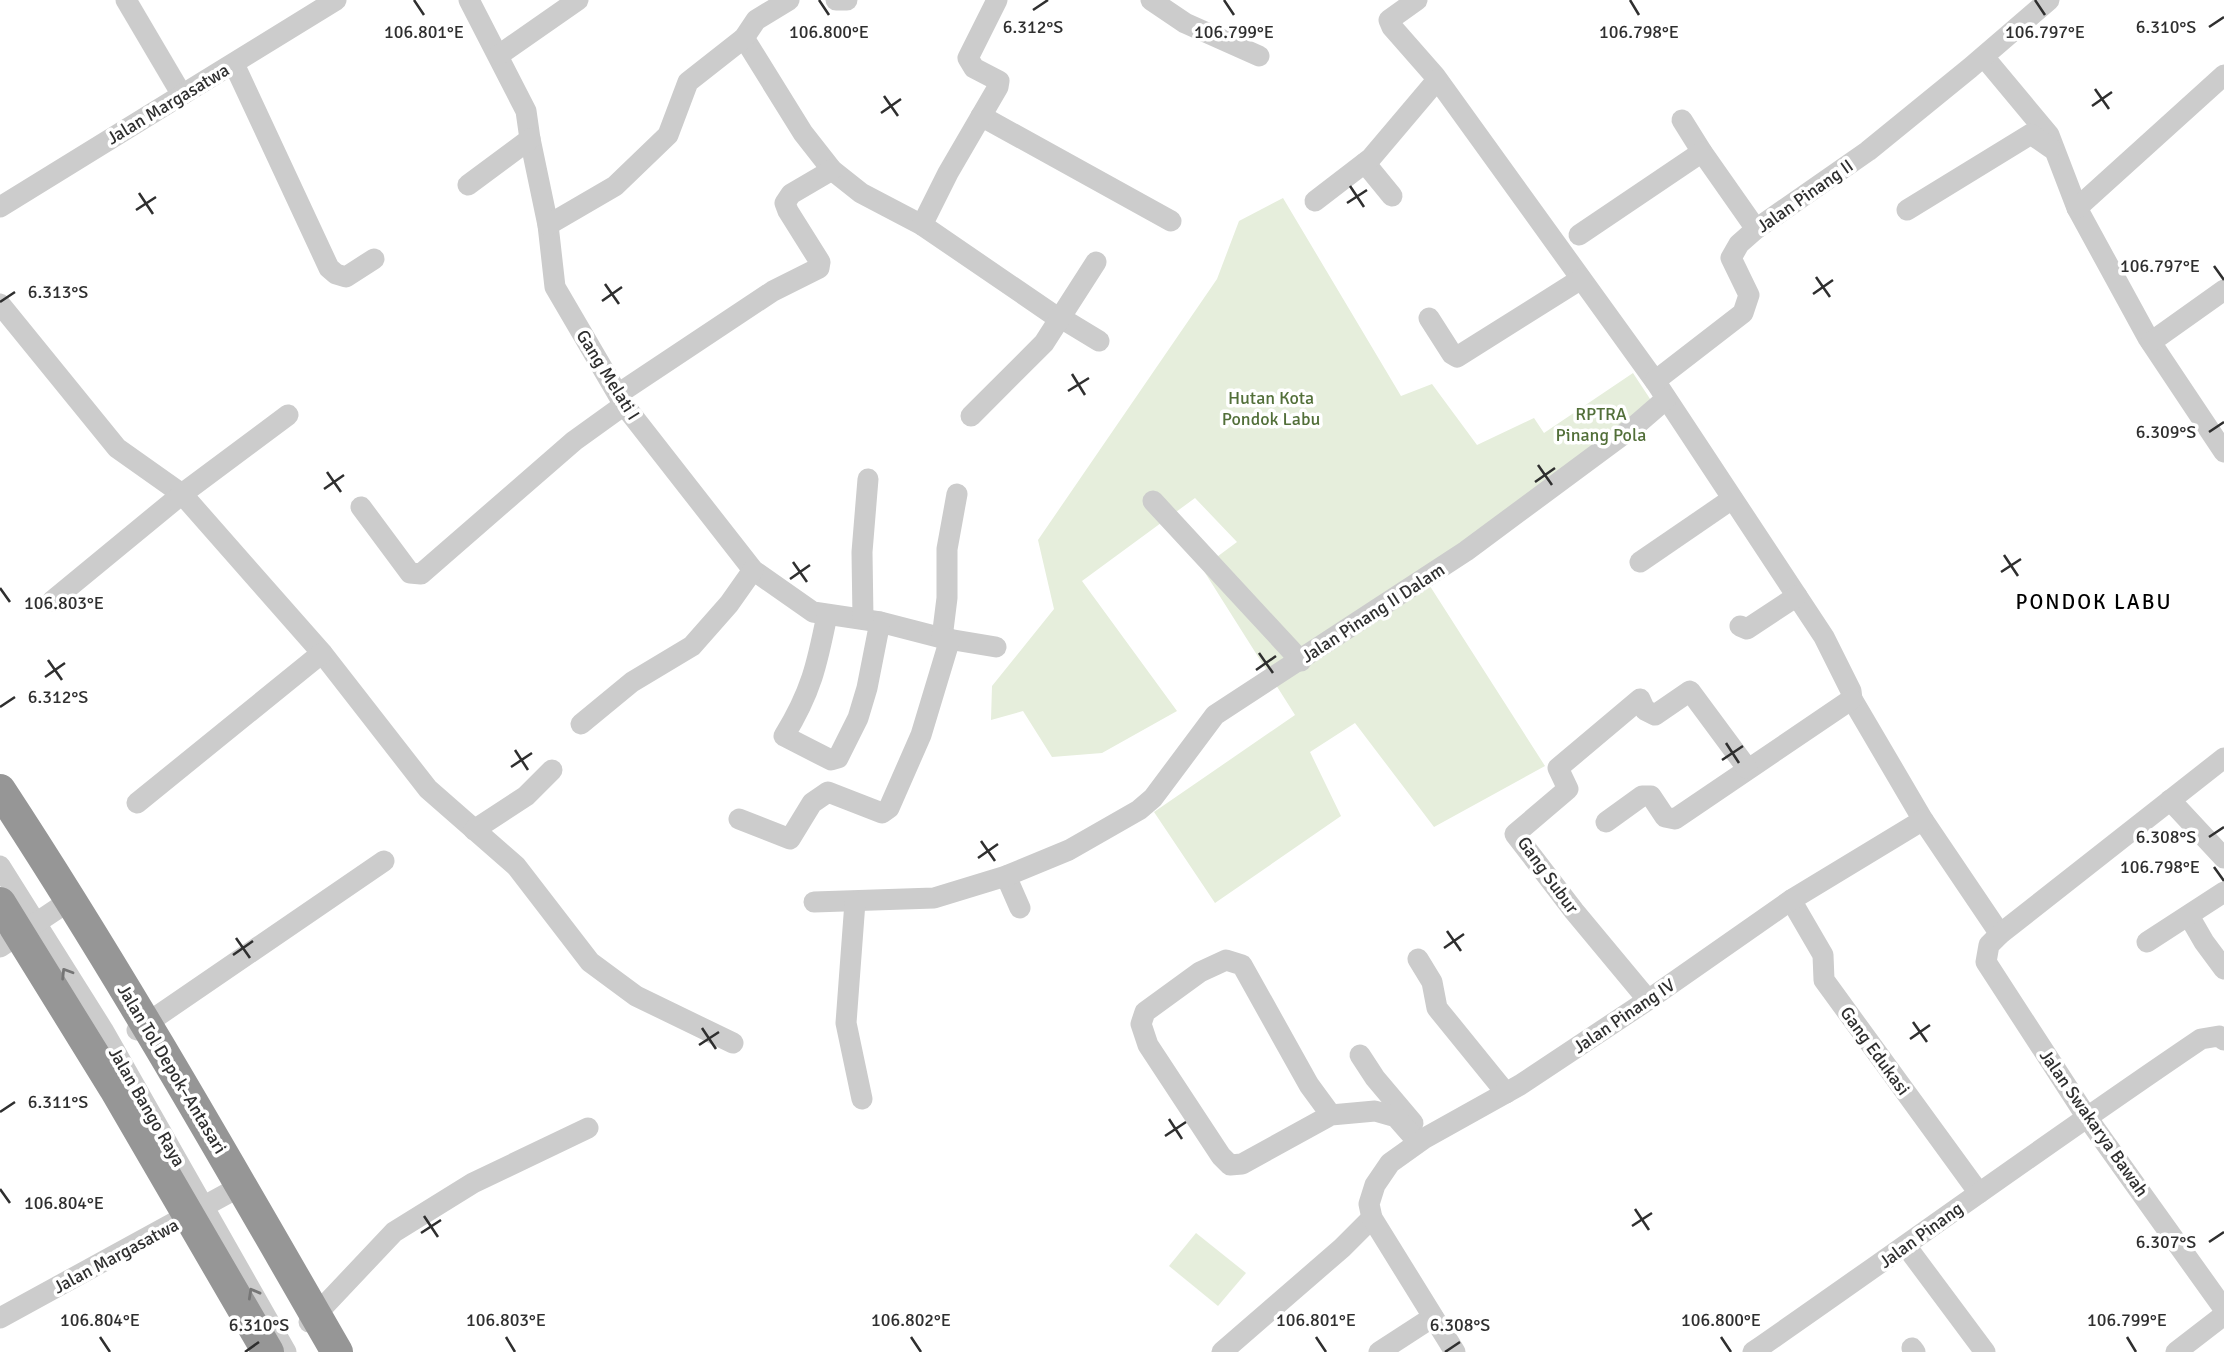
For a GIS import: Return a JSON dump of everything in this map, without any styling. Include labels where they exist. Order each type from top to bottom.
[{"type":"highway","name":"Jalan Tol Depok–Antasari","points":[[0,790],[48,862],[157,1041],[337,1352]]},
{"type":"highway","points":[[0,903],[115,1089],[268,1352]]},
{"type":"street","points":[[126,0],[182,95]]},
{"type":"street","name":"Jalan Margasatwa","points":[[0,206],[337,0]]},
{"type":"street","name":"Gang Melati I","points":[[469,0],[526,111],[548,225],[555,287],[621,400],[753,570],[813,612],[872,621],[996,647]]},
{"type":"street","points":[[499,55],[578,0]]},
{"type":"street","points":[[548,225],[615,186],[668,135],[688,82],[744,38],[756,20],[789,0]]},
{"type":"street","points":[[835,0],[847,0]]},
{"type":"street","points":[[922,225],[948,173],[998,88],[999,81],[974,68],[968,58],[997,0]]},
{"type":"street","points":[[1151,0],[1185,23],[1259,55]]},
{"type":"street","points":[[1417,0],[1389,20],[1392,27],[1437,80],[1655,381],[1824,638],[1851,691],[1852,699],[1923,820],[2000,934],[2224,758]]},
{"type":"street","name":"Jalan Pinang II","points":[[1655,381],[1743,313],[1749,295],[1731,258],[1740,244],[1756,229],[1868,152],[2049,0]]},
{"type":"street","points":[[744,38],[803,133],[832,170],[861,193],[922,225],[1058,318],[1099,341]]},
{"type":"street","points":[[1984,57],[2049,135],[2077,208],[2151,342],[2224,452]]},
{"type":"street","points":[[234,64],[329,268],[346,277],[374,259]]},
{"type":"street","points":[[2077,208],[2224,75]]},
{"type":"street","points":[[1315,201],[1366,155],[1437,80]]},
{"type":"street","points":[[981,116],[1171,221]]},
{"type":"street","points":[[1682,120],[1756,229]]},
{"type":"street","points":[[1907,210],[2031,134],[2054,149]]},
{"type":"street","points":[[468,185],[530,139]]},
{"type":"street","points":[[1578,235],[1702,152]]},
{"type":"street","points":[[1366,155],[1391,196]]},
{"type":"street","points":[[361,507],[410,573],[421,574],[621,400],[773,291],[819,268],[820,262],[785,203],[792,194],[832,170]]},
{"type":"street","points":[[971,416],[1044,343],[1096,262]]},
{"type":"street","points":[[1429,318],[1452,354],[1457,357],[1581,279]]},
{"type":"street","points":[[2151,342],[2224,290]]},
{"type":"street","points":[[0,304],[117,448],[182,494],[322,653],[428,789],[516,866],[590,962],[636,996],[733,1043]]},
{"type":"street","name":"Jalan Pinang II Dalam","points":[[814,902],[934,898],[1006,876],[1069,850],[1139,810],[1153,798],[1215,715],[1466,551],[1666,400]]},
{"type":"street","points":[[52,601],[182,494],[288,415]]},
{"type":"street","points":[[827,615],[815,672],[802,706],[784,736],[831,760],[838,758],[858,718],[867,688],[872,621],[862,552],[868,479]]},
{"type":"street","points":[[739,819],[790,839],[812,803],[828,792],[882,813],[889,808],[921,735],[946,638],[947,549],[957,494]]},
{"type":"street","points":[[1640,562],[1732,499]]},
{"type":"street","points":[[1153,501],[1301,661]]},
{"type":"street","points":[[581,724],[632,682],[692,646],[729,604],[753,570]]},
{"type":"street","points":[[1740,626],[1746,629],[1797,596]]},
{"type":"street","points":[[137,803],[322,653]]},
{"type":"street","name":"Gang Subur","points":[[1648,1000],[1574,911],[1515,834],[1568,789],[1558,768],[1640,699],[1645,710],[1655,715],[1690,691],[1747,768]]},
{"type":"street","points":[[1606,822],[1642,796],[1651,796],[1665,817],[1675,819],[1852,699]]},
{"type":"street","points":[[474,830],[526,796],[552,770]]},
{"type":"street","points":[[2170,800],[2224,858]]},
{"type":"street","name":"Jalan Bango Raya","points":[[0,817],[60,907],[135,1031],[320,1352]]},
{"type":"street","name":"Jalan Pinang IV","points":[[1372,1217],[1369,1204],[1375,1185],[1390,1163],[1422,1140],[1506,1093],[1648,1000],[1791,900],[1923,820]]},
{"type":"street","points":[[135,1031],[384,861]]},
{"type":"street","name":"Jalan Bango Raya","points":[[0,866],[103,1030],[286,1352]]},
{"type":"street","points":[[1006,876],[1020,908]]},
{"type":"street","points":[[2147,942],[2224,892]]},
{"type":"street","name":"Gang Edukasi","points":[[1791,900],[1823,955],[1824,980],[1979,1193]]},
{"type":"street","points":[[855,902],[846,1023],[862,1099]]},
{"type":"street","points":[[0,947],[60,907]]},
{"type":"street","points":[[2189,916],[2224,969]]},
{"type":"street","name":"Jalan Swakarya Bawah","points":[[2000,934],[1990,945],[1986,962],[2086,1116],[2224,1308]]},
{"type":"street","points":[[1418,959],[1432,982],[1437,1008],[1506,1093]]},
{"type":"street","points":[[1331,1115],[1309,1085],[1242,965],[1226,960],[1200,972],[1145,1012],[1141,1024],[1148,1045],[1221,1156],[1230,1165],[1242,1164],[1331,1115],[1375,1111],[1396,1117],[1422,1140]]},
{"type":"street","name":"Jalan Pinang","points":[[1754,1352],[1779,1345],[1979,1193],[2086,1116],[2201,1039],[2219,1036],[2224,1040]]},
{"type":"street","points":[[1360,1055],[1422,1140]]},
{"type":"street","points":[[306,1326],[394,1232],[473,1183],[588,1128]]},
{"type":"street","name":"Jalan Margasatwa","points":[[0,1318],[230,1192]]},
{"type":"street","points":[[1222,1352],[1342,1248],[1372,1217],[1455,1352]]},
{"type":"street","points":[[1906,1247],[1985,1352]]},
{"type":"street","points":[[2176,1352],[2224,1315]]},
{"type":"street","points":[[1379,1352],[1433,1317]]},
{"type":"green space","name":"Hutan Kota Pondok Labu","points":[[1283,198],[1401,396],[1432,384],[1477,445],[1534,418],[1544,433],[1633,373],[1660,414],[1428,583],[1545,766],[1434,827],[1355,723],[1310,752],[1341,816],[1215,903],[1154,812],[1295,715],[1202,568],[1237,542],[1195,498],[1082,581],[1177,711],[1102,753],[1052,757],[1023,711],[991,720],[992,686],[1054,609],[1038,540],[1217,279],[1239,221]]},
{"type":"green space","points":[[1196,1233],[1246,1273],[1218,1306],[1169,1266]]},
{"type":"district","name":"PONDOK LABU","points":[[2094,602]]},
{"type":"park label","name":"RPTRA Pinang Pola","points":[[1601,424]]}]
